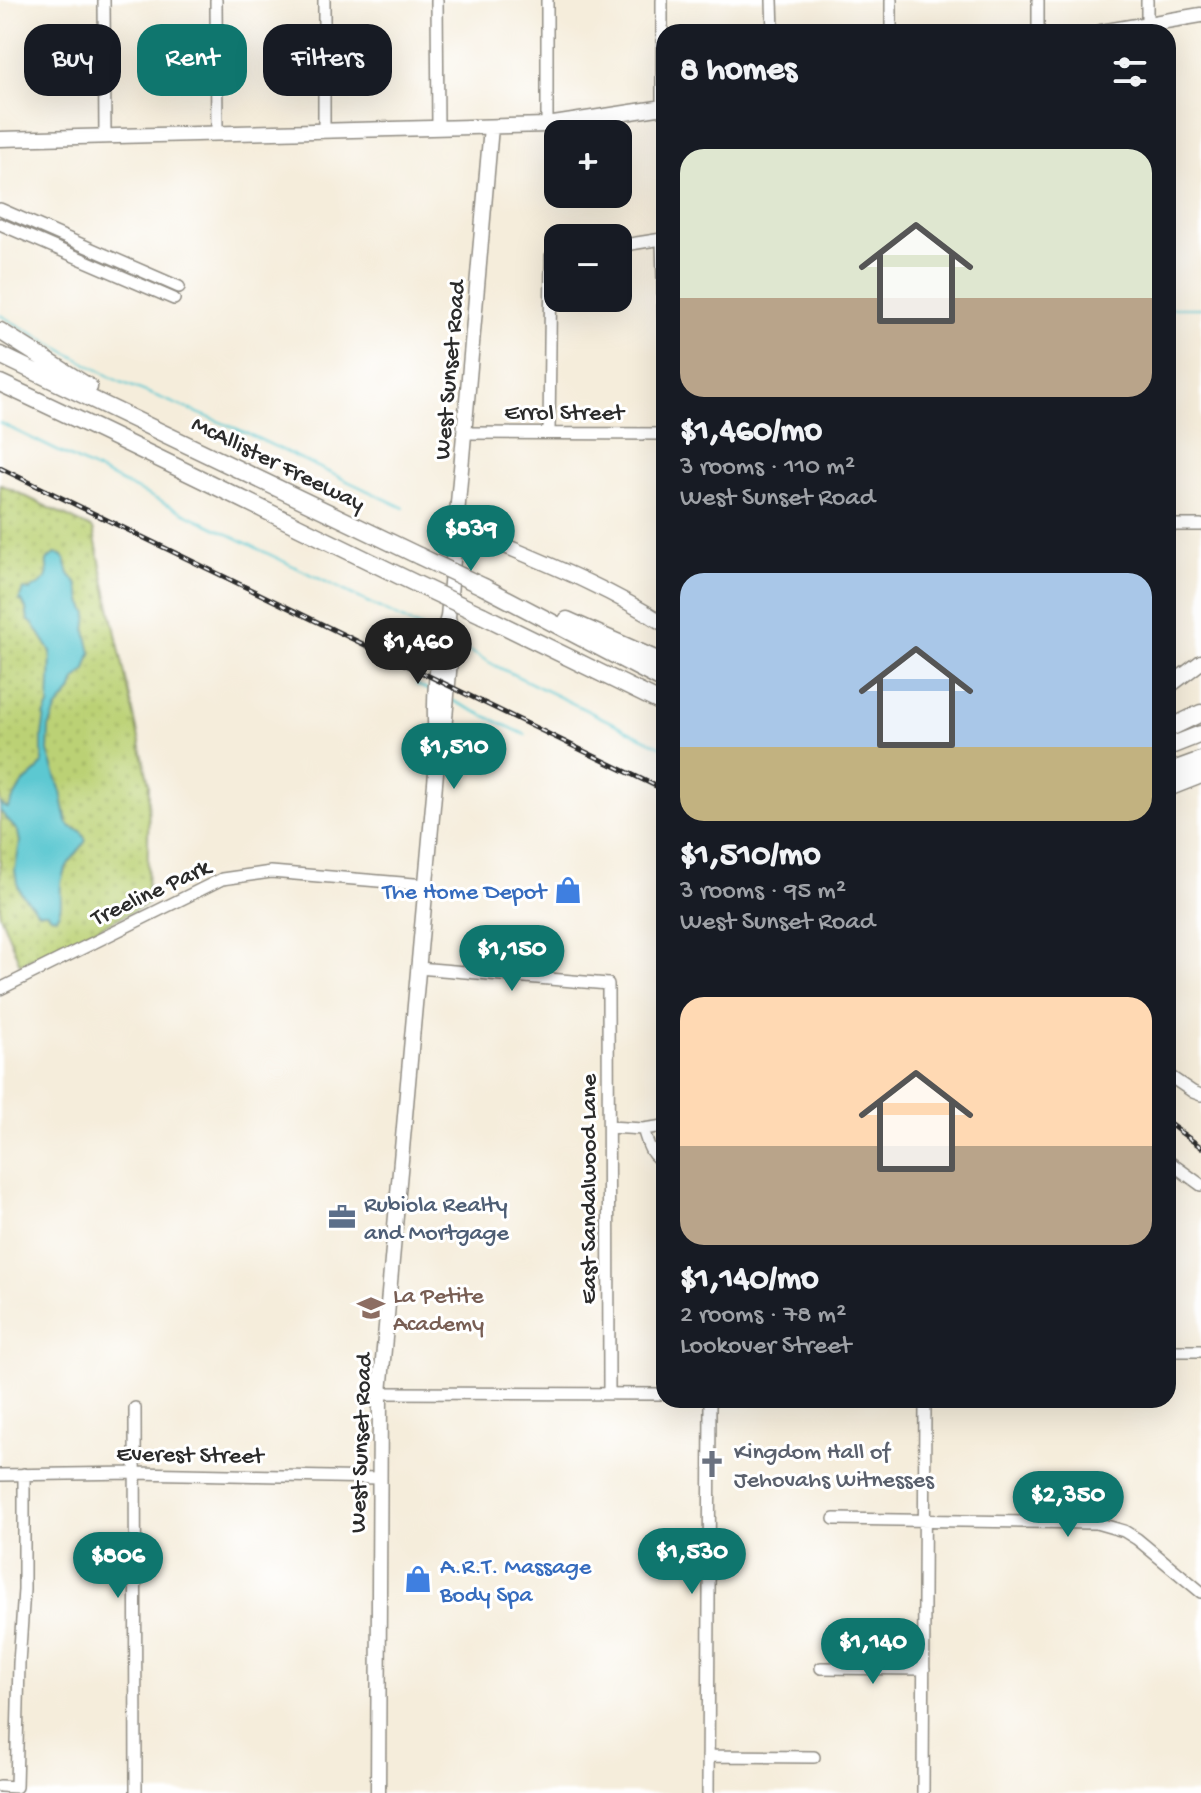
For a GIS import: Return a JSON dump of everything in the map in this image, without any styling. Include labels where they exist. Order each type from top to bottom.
[{"type":"highway","points":[[0,331],[155,428]]},
{"type":"highway","name":"McAllister Freeway","points":[[0,355],[484,587],[656,677]]},
{"type":"highway","name":"McAllister Freeway","points":[[0,383],[656,700]]},
{"type":"highway","points":[[484,587],[595,631],[656,659]]},
{"type":"highway","points":[[1176,725],[1201,713]]},
{"type":"highway","points":[[1176,744],[1201,734]]},
{"type":"highway","points":[[1176,769],[1201,760]]},
{"type":"highway","points":[[1176,785],[1201,775]]},
{"type":"main road","points":[[1163,24],[1201,15]]},
{"type":"main road","points":[[579,120],[656,108]]},
{"type":"main road","points":[[0,139],[544,125]]},
{"type":"main road","name":"West Sunset Road","points":[[378,1793],[380,1393],[437,761],[444,730],[452,637],[448,617],[491,127]]},
{"type":"main road","points":[[456,525],[579,579],[656,619]]},
{"type":"main road","points":[[1176,681],[1201,662]]},
{"type":"main road","points":[[1176,682],[1201,670]]},
{"type":"street","points":[[104,0],[105,136]]},
{"type":"street","points":[[216,0],[217,132]]},
{"type":"street","points":[[324,0],[324,131]]},
{"type":"street","points":[[437,0],[438,128]]},
{"type":"street","points":[[547,0],[547,120]]},
{"type":"street","points":[[662,0],[662,24]]},
{"type":"street","points":[[772,0],[773,24]]},
{"type":"street","points":[[891,0],[891,24]]},
{"type":"street","points":[[1038,0],[1038,24]]},
{"type":"street","points":[[1147,0],[1154,24]]},
{"type":"street","points":[[0,209],[179,287]]},
{"type":"street","points":[[0,224],[174,299]]},
{"type":"street","points":[[632,244],[656,240]]},
{"type":"street","points":[[549,433],[553,312]]},
{"type":"street","name":"Errol Street","points":[[464,433],[656,434]]},
{"type":"street","points":[[1176,525],[1201,525]]},
{"type":"street","name":"Treeline Park","points":[[0,989],[222,879],[271,872],[426,885]]},
{"type":"street","name":"East Sandalwood Lane","points":[[418,968],[608,984],[609,1394]]},
{"type":"street","points":[[1176,1080],[1201,1095]]},
{"type":"street","points":[[609,1127],[656,1127]]},
{"type":"street","points":[[643,1129],[656,1159]]},
{"type":"street","points":[[1176,1167],[1201,1185]]},
{"type":"street","points":[[1176,1351],[1201,1351]]},
{"type":"street","points":[[380,1393],[656,1394]]},
{"type":"street","points":[[135,1408],[136,1793]]},
{"type":"street","points":[[708,1793],[710,1408]]},
{"type":"street","points":[[923,1793],[925,1408]]},
{"type":"street","name":"Everest Street","points":[[0,1475],[135,1473],[379,1478]]},
{"type":"street","points":[[0,1786],[16,1787],[24,1590],[24,1474]]},
{"type":"street","points":[[834,1519],[1096,1523],[1124,1531],[1137,1539],[1201,1592]]},
{"type":"street","points":[[821,1668],[924,1669]]},
{"type":"street","points":[[708,1756],[814,1757]]},
{"type":"green space","points":[[0,484],[93,529],[149,784],[147,905],[20,964],[0,914]]},
{"type":"water","points":[[55,554],[65,560],[69,574],[78,585],[88,614],[86,631],[91,653],[86,670],[75,680],[71,692],[57,708],[49,728],[48,751],[67,822],[81,831],[86,840],[64,873],[56,917],[47,912],[38,912],[21,893],[15,870],[20,842],[18,832],[0,811],[0,803],[8,808],[22,784],[42,764],[51,652],[28,620],[22,601],[19,601],[23,589],[30,590],[45,580],[48,560]]},
{"type":"waterway","points":[[1176,308],[1201,308]]},
{"type":"waterway","points":[[0,315],[116,380],[240,430],[404,508]]},
{"type":"waterway","points":[[0,423],[433,634]]},
{"type":"waterway","points":[[421,627],[421,666]]},
{"type":"waterway","points":[[460,646],[656,744]]},
{"type":"waterway","points":[[417,680],[417,685],[430,691]]},
{"type":"waterway","points":[[451,700],[526,735]]},
{"type":"railway","points":[[0,468],[656,786]]},
{"type":"railway","points":[[1176,1129],[1201,1147]]},
{"type":"place","name":"The Home Depot","points":[[568,890]]},
{"type":"place","name":"Rubiola Realty and Mortgage","points":[[342,1217]]},
{"type":"place","name":"La Petite Academy","points":[[371,1308]]},
{"type":"place","name":"Kingdom Hall of Jehovahs Witnesses","points":[[712,1464]]},
{"type":"place","name":"A.R.T. Massage Body Spa","points":[[418,1579]]}]
